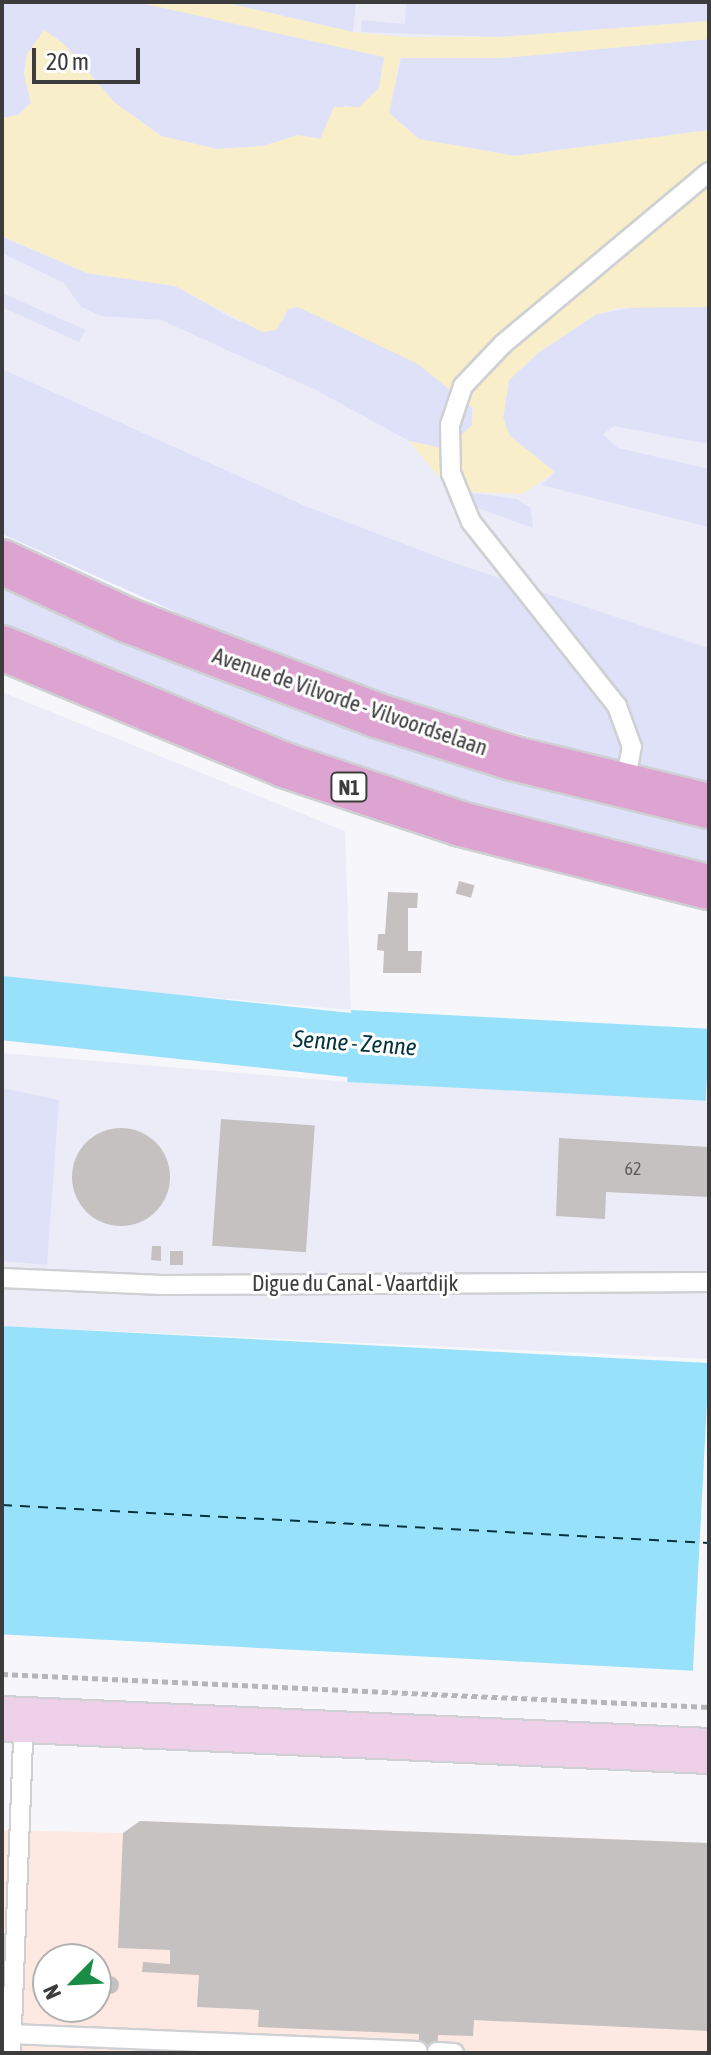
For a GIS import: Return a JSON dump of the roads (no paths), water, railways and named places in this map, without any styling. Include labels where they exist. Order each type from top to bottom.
[{"type":"main road","name":"Avenue de Vilvorde - Vilvoordselaan","points":[[2,562],[127,620],[365,711],[624,787],[709,806]]},
{"type":"main road","name":"N1","points":[[2,648],[194,732],[328,780],[475,828],[709,887]]},
{"type":"main road","points":[[13,1720],[709,1751]]},
{"type":"lane","points":[[624,787],[632,747],[617,706],[471,522],[451,473],[450,425],[463,386],[503,344],[709,172]]},
{"type":"lane","name":"Digue du Canal - Vaartdijk","points":[[2,1278],[162,1285],[709,1282]]},
{"type":"lane","points":[[13,1720],[11,2044],[454,2053]]},
{"type":"water","points":[[351,1010],[709,1029],[706,1101],[347,1082]]},
{"type":"water","points":[[2,1326],[709,1363],[693,1671],[2,1634]]},
{"type":"waterway","name":"Senne - Zenne","points":[[2,1008],[350,1045],[439,1049]]}]
